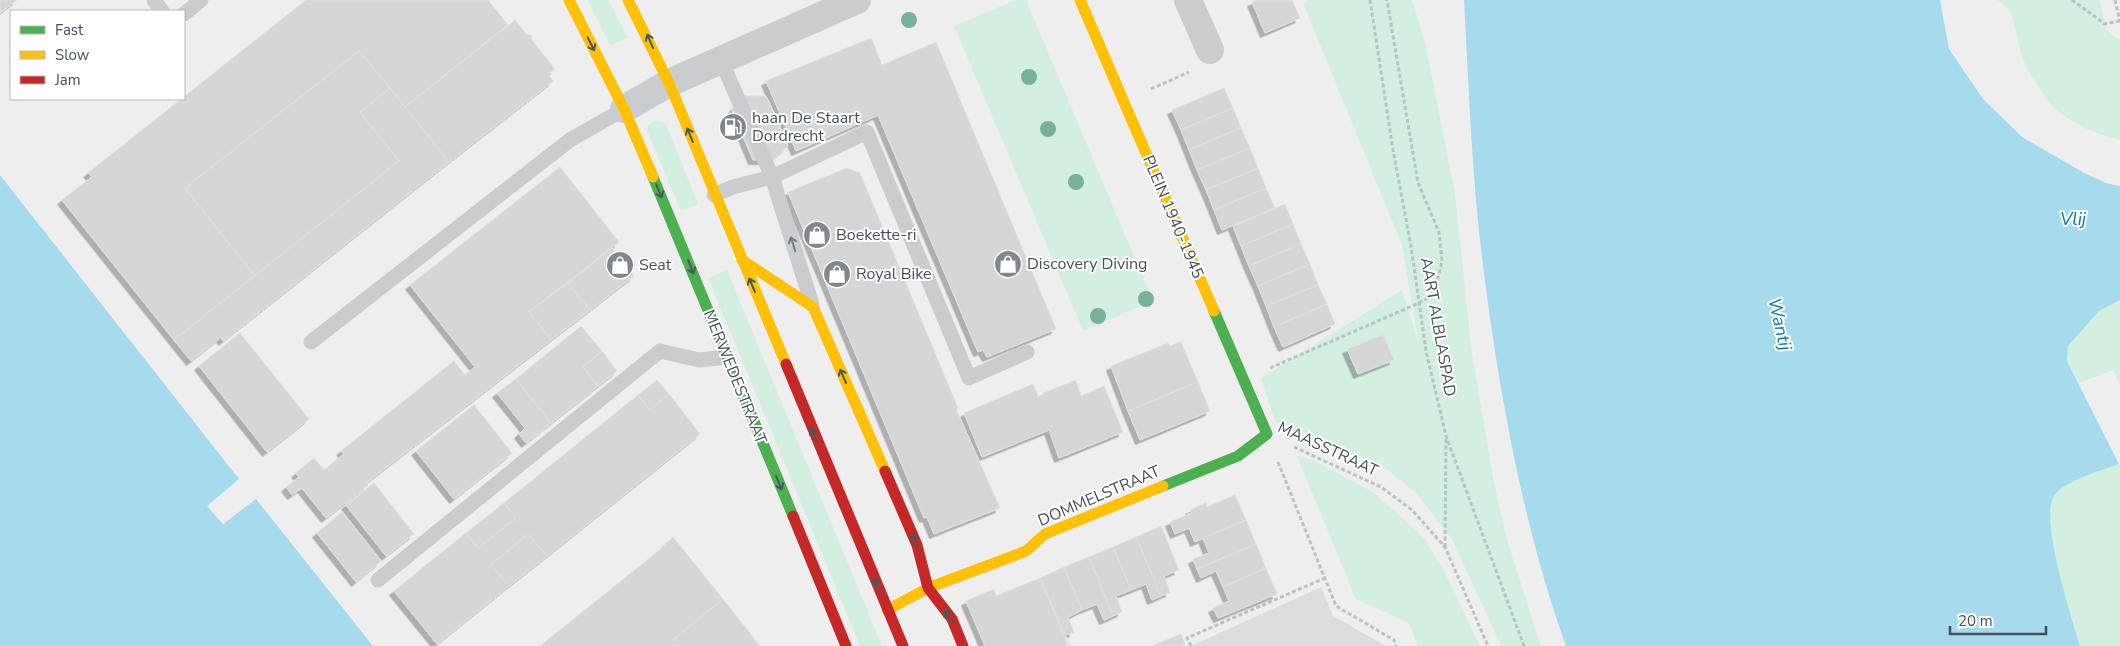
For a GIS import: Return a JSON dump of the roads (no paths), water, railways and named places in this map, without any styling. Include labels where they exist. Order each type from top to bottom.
[{"type":"main road","name":"MERWEDESTRAAT","points":[[569,0],[624,108],[846,646]]},
{"type":"main road","points":[[628,0],[647,34],[669,83],[903,646]]},
{"type":"main road","name":"PLEIN 1940-1945","points":[[1080,0],[1267,434]]},
{"type":"main road","points":[[742,260],[813,307],[917,545],[928,588],[952,619],[963,646]]},
{"type":"main road","name":"DOMMELSTRAAT","points":[[887,610],[928,588],[1026,551],[1045,534],[1238,456],[1267,434]]},
{"type":"street","points":[[624,108],[669,83],[858,0]]},
{"type":"street","points":[[1188,0],[1210,50]]},
{"type":"lane","points":[[185,13],[200,0]]},
{"type":"lane","points":[[721,60],[772,177],[813,307]]},
{"type":"lane","points":[[311,342],[570,140],[624,108]]},
{"type":"lane","points":[[714,195],[733,187],[772,177],[867,132],[969,378],[1027,352]]},
{"type":"lane","points":[[378,580],[660,351],[698,360],[727,357]]},
{"type":"water","points":[[1464,0],[1940,0],[1949,49],[1983,99],[2022,137],[2084,173],[2106,183],[2120,186],[2120,300],[2099,311],[2068,346],[2067,361],[2119,464],[2066,485],[2054,496],[2050,508],[2058,569],[2080,646],[1566,646],[1549,596],[1521,491],[1491,328],[1478,222]]},
{"type":"water","points":[[0,175],[239,479],[207,506],[223,524],[256,499],[373,646],[0,646]]},
{"type":"place","name":"haan De Staart Dordrecht","points":[[733,127]]},
{"type":"place","name":"Boekette-ri","points":[[817,235]]},
{"type":"place","name":"Discovery Diving","points":[[1008,264]]},
{"type":"place","name":"Seat","points":[[620,265]]},
{"type":"place","name":"Royal Bike","points":[[837,274]]},
{"type":"water label","name":"Vlij","points":[[2073,219]]},
{"type":"water label","name":"Wantij","points":[[1780,324]]}]
